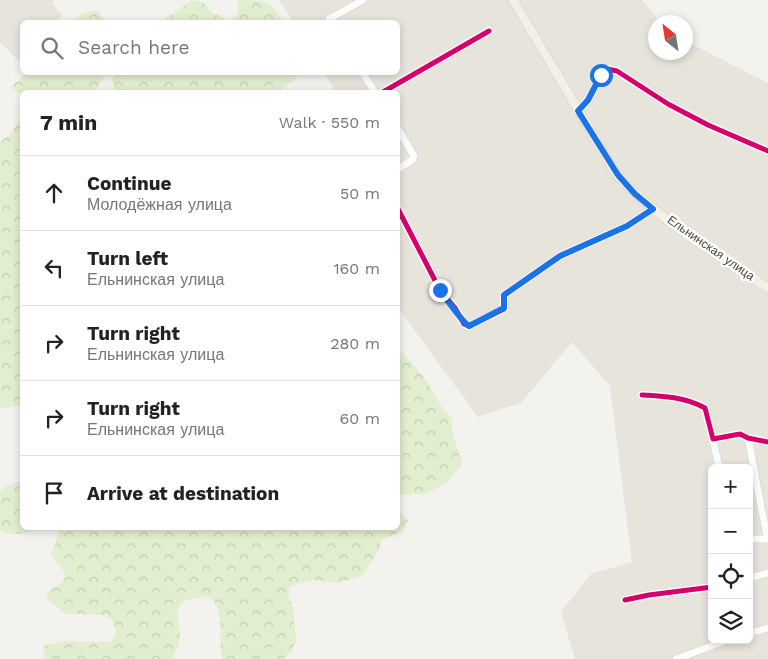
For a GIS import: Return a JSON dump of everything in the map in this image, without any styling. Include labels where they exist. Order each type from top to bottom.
[{"type":"main road","name":"Ельнинская улица","points":[[513,0],[618,175],[635,194],[653,209],[768,288]]},
{"type":"street","points":[[329,20],[359,1]]},
{"type":"street","points":[[386,90],[489,31]]},
{"type":"street","points":[[578,111],[588,100],[601,75],[607,69],[617,71],[668,104],[708,125],[768,151]]},
{"type":"street","points":[[364,75],[374,90]]},
{"type":"street","points":[[400,132],[414,156],[413,159],[400,167]]},
{"type":"street","name":"Ельнинская улица","points":[[400,213],[440,290],[455,308],[464,324],[469,326],[504,308],[504,295],[560,256],[627,226],[653,209]]},
{"type":"street","points":[[642,395],[693,401],[705,408],[718,464]]},
{"type":"street","points":[[713,436],[740,434],[751,439],[768,442]]},
{"type":"street","points":[[751,439],[762,514],[768,539],[753,539]]},
{"type":"street","points":[[753,577],[768,573]]},
{"type":"street","points":[[625,600],[708,588]]},
{"type":"street","points":[[753,632],[768,628]]},
{"type":"street","points":[[676,659],[717,644]]},
{"type":"shaded area","points":[[0,0],[54,0],[52,3],[62,16],[57,20],[20,20],[20,62],[0,42]]},
{"type":"shaded area","points":[[279,0],[642,0],[654,15],[648,15],[648,60],[693,60],[693,45],[768,83],[768,659],[575,659],[561,612],[591,574],[632,562],[610,386],[572,342],[521,403],[478,417],[400,311],[400,90],[335,90],[325,75],[400,75],[400,20],[292,20]]},
{"type":"green space","points":[[192,0],[204,3],[211,12],[226,20],[163,20]]},
{"type":"green space","points":[[238,0],[262,1],[274,9],[283,20],[232,20],[238,14]]},
{"type":"green space","points":[[98,10],[104,20],[75,20],[78,16]]},
{"type":"green space","points":[[25,75],[105,75],[96,90],[20,90],[20,94],[10,87]]},
{"type":"green space","points":[[115,75],[296,75],[297,78],[281,90],[114,90],[112,80]]},
{"type":"green space","points":[[20,119],[20,406],[0,408],[0,142],[9,135]]},
{"type":"green space","points":[[400,351],[427,382],[441,406],[452,419],[452,431],[462,464],[448,482],[426,494],[400,495]]},
{"type":"green space","points":[[20,482],[20,530],[31,530],[30,532],[11,534],[0,530],[0,491],[6,486]]},
{"type":"green space","points":[[400,513],[408,520],[403,532],[381,539],[379,550],[362,576],[338,583],[314,580],[291,586],[288,597],[293,607],[296,641],[291,653],[283,659],[222,659],[218,609],[215,603],[207,596],[183,601],[177,611],[180,634],[179,646],[172,659],[44,659],[43,646],[65,641],[111,642],[116,633],[113,621],[103,615],[65,614],[46,598],[51,588],[62,583],[65,573],[51,554],[60,530],[400,530]]},
{"type":"cycle path","points":[[386,90],[489,31]]},
{"type":"cycle path","points":[[578,111],[588,100],[601,75],[607,69],[617,71],[668,104],[708,125],[768,151]]},
{"type":"cycle path","points":[[400,213],[440,290],[455,308],[464,324],[469,326],[504,309],[504,295],[560,256],[627,226],[653,209]]},
{"type":"cycle path","points":[[642,395],[682,399],[705,408],[713,439],[740,434],[748,438],[768,442]]},
{"type":"cycle path","points":[[625,600],[708,588]]},
{"type":"route","points":[[440,290],[455,308],[464,324],[469,326],[504,308],[504,295],[560,256],[627,226],[653,209],[635,194],[618,175],[578,111],[588,100],[601,75]]}]
